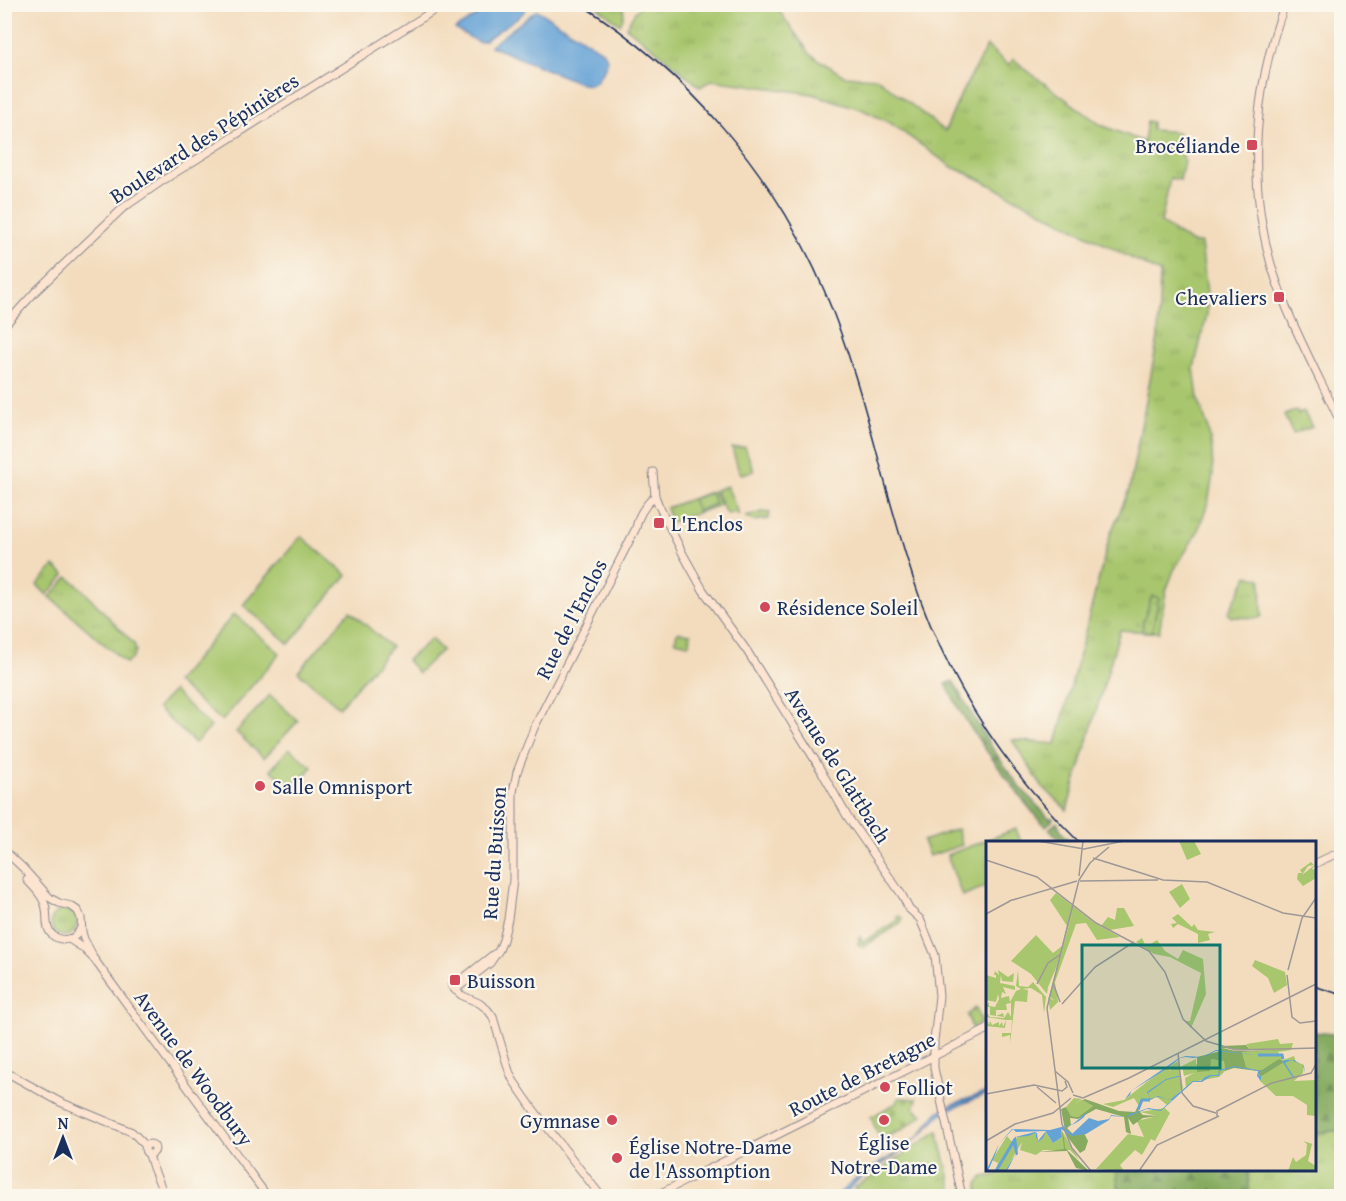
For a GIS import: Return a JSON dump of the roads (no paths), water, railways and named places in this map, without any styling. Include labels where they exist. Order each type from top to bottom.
[{"type":"street","name":"Boulevard des Pépinières","points":[[4,326],[35,292],[123,208],[162,181],[444,4]]},
{"type":"street","points":[[1285,4],[1267,61],[1259,109],[1257,147],[1259,203],[1271,264],[1284,300],[1341,426]]},
{"type":"street","name":"Avenue de Glattbach","points":[[653,472],[655,496],[703,590],[747,651],[848,816],[909,909],[924,927],[933,949],[939,999],[934,1071],[962,1197]]},
{"type":"street","name":"Rue de l'Enclos","points":[[636,528],[646,505],[655,496]]},
{"type":"street","name":"Rue de l'Enclos","points":[[536,724],[636,528],[645,513],[659,505]]},
{"type":"street","name":"Rue du Buisson","points":[[536,724],[520,760],[514,785],[513,880],[505,933],[499,950],[490,963],[454,988],[463,997],[479,1003],[493,1017],[513,1080],[601,1197]]},
{"type":"street","name":"Avenue de Woodbury","points":[[4,850],[50,898],[78,911],[84,939],[94,959],[267,1197]]},
{"type":"street","points":[[1316,863],[1341,851]]},
{"type":"street","name":"Avenue de Woodbury","points":[[14,860],[44,901],[48,917],[47,926],[51,934],[58,939],[69,939],[94,959]]},
{"type":"street","points":[[48,917],[55,907],[63,905]]},
{"type":"street","points":[[69,939],[77,934],[81,926]]},
{"type":"street","name":"Route de Bretagne","points":[[656,1197],[986,1030]]},
{"type":"street","points":[[4,1071],[60,1102],[132,1132],[146,1146],[145,1151],[149,1155],[165,1197]]},
{"type":"water","points":[[494,5],[525,5],[526,9],[484,41],[478,42],[455,29]]},
{"type":"water","points":[[537,10],[604,52],[607,64],[596,82],[590,85],[582,84],[490,46]]},
{"type":"water","points":[[986,1092],[986,1094],[948,1110],[922,1134],[893,1157],[858,1180],[843,1196],[836,1196],[864,1172],[894,1155],[920,1135],[937,1113],[947,1106]]},
{"type":"railway","points":[[580,4],[657,61],[691,94],[724,129],[780,206],[804,247],[839,328],[864,405],[908,562],[921,601],[950,667],[987,730],[1008,760],[1054,816],[1078,841]]},
{"type":"railway","points":[[1316,987],[1342,995]]},
{"type":"place","name":"Brocéliande","points":[[1252,145]]},
{"type":"place","name":"Chevaliers","points":[[1279,297]]},
{"type":"place","name":"L'Enclos","points":[[659,523]]},
{"type":"place","name":"Résidence Soleil","points":[[765,607]]},
{"type":"place","name":"Salle Omnisport","points":[[260,786]]},
{"type":"place","name":"Buisson","points":[[455,980]]},
{"type":"place","name":"Folliot","points":[[885,1087]]},
{"type":"place","name":"Gymnase","points":[[612,1120]]},
{"type":"place","name":"Église Notre-Dame","points":[[884,1120]]},
{"type":"place","name":"Église Notre-Dame de l'Assomption","points":[[617,1158]]}]
